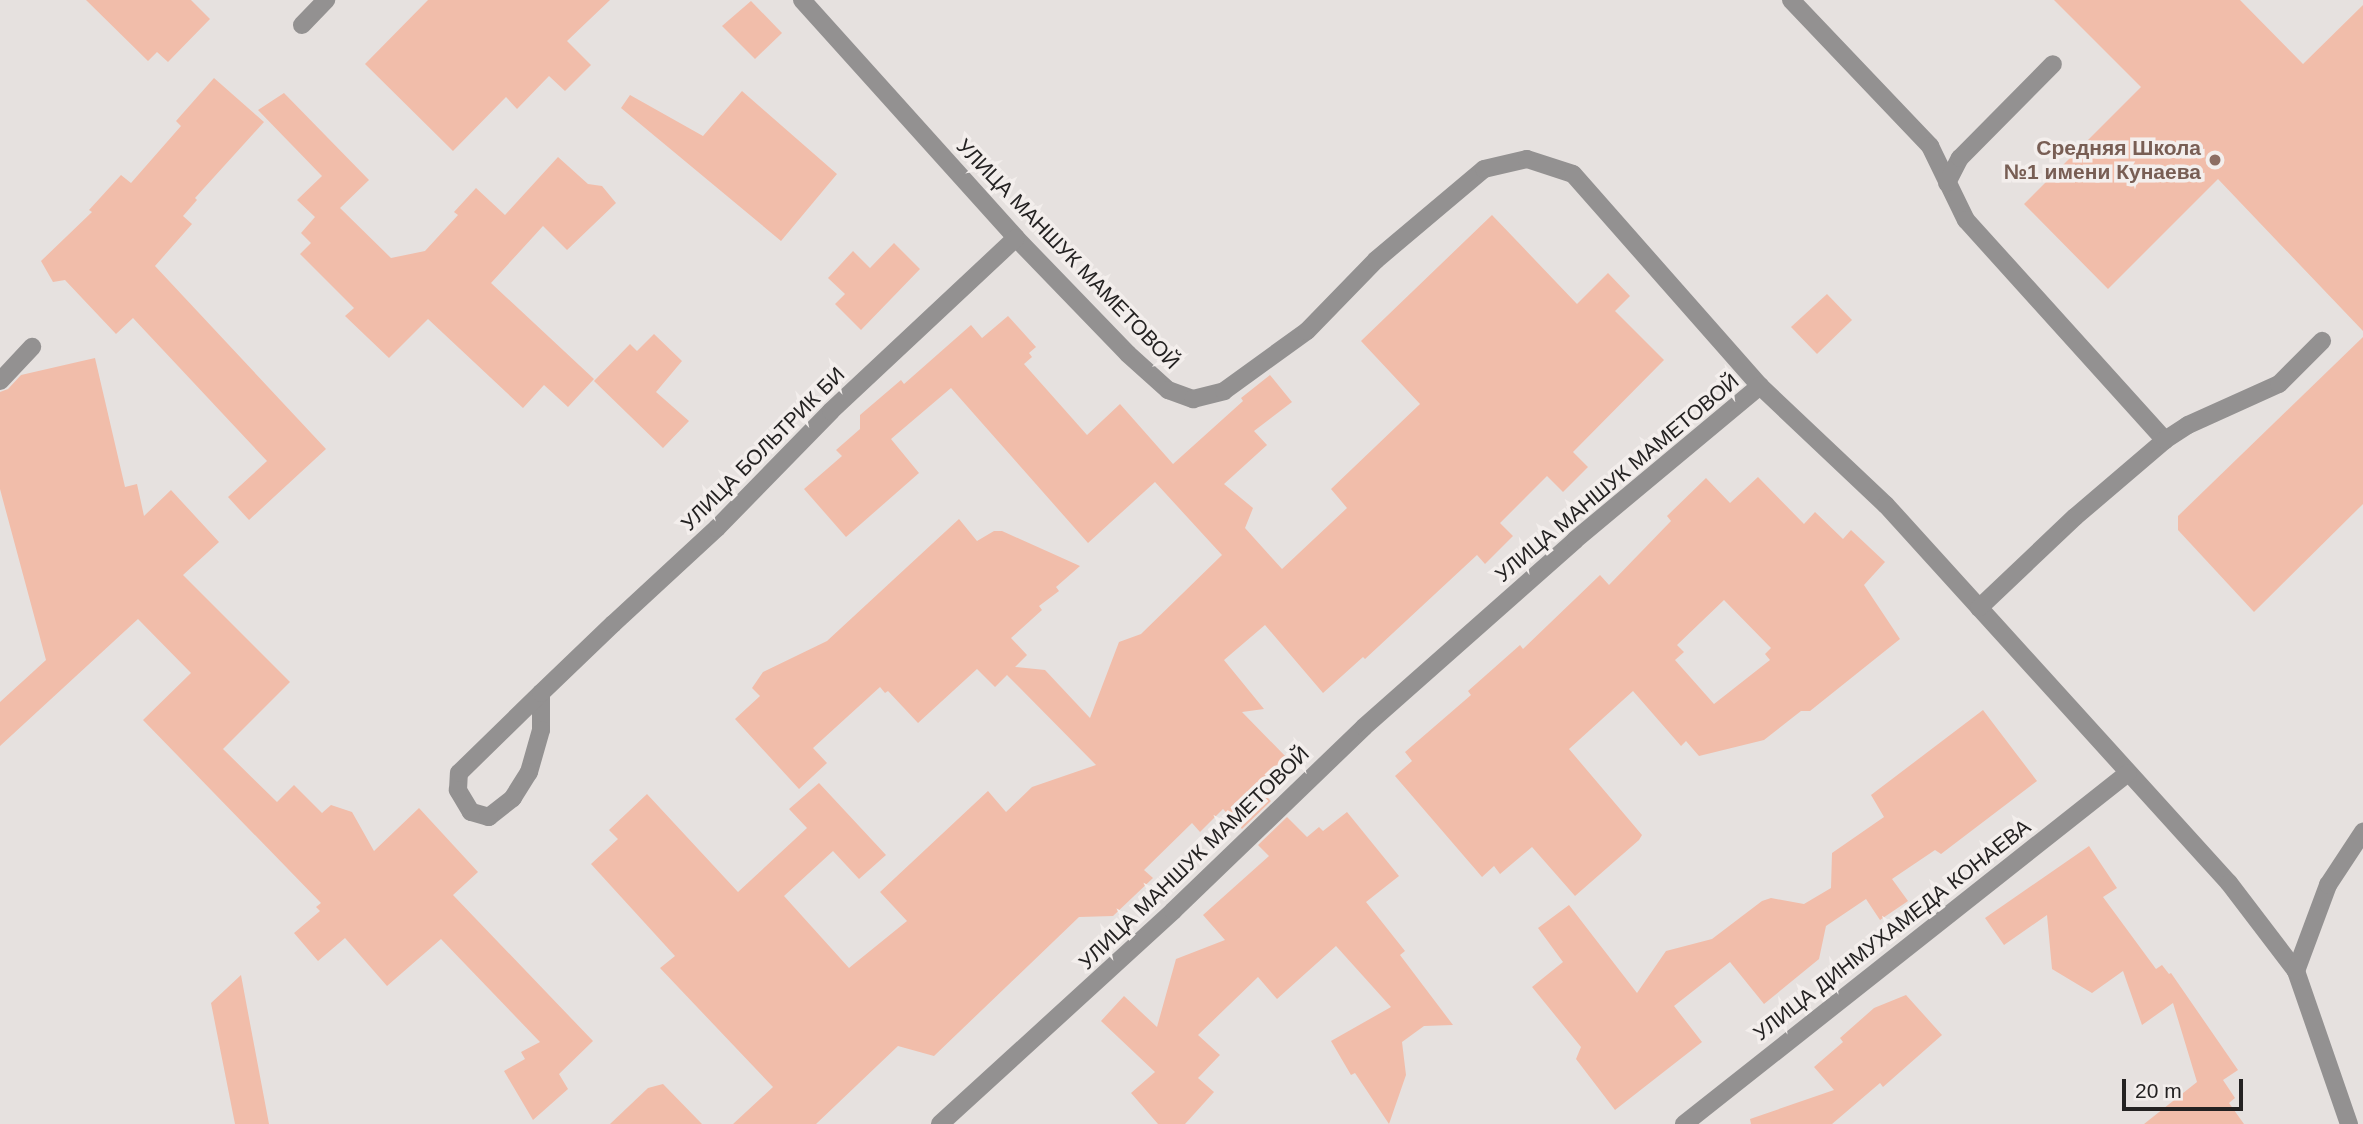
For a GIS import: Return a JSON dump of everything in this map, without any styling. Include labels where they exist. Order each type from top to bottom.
[{"type":"street","points":[[302,25],[326,0]]},
{"type":"street","name":"УЛИЦА МАНШУК МАМЕТОВОЙ","points":[[802,0],[1016,238],[1128,354],[1168,390],[1193,399],[1224,391],[1307,331],[1376,260],[1485,169],[1527,159],[1573,174],[1760,386],[1575,540],[1364,727],[1173,911],[940,1124]]},
{"type":"street","points":[[1791,0],[1930,146],[1966,220],[2165,440]]},
{"type":"street","points":[[1947,183],[1960,158],[2053,64]]},
{"type":"street","name":"УЛИЦА БОЛЬТРИК БИ","points":[[541,693],[541,730],[529,772],[513,798],[489,817],[471,812],[458,790],[459,773],[541,693],[718,528],[831,411],[1016,238]]},
{"type":"street","points":[[1979,608],[2075,517],[2165,440],[2188,425],[2279,384],[2322,341]]},
{"type":"street","points":[[0,381],[32,347]]},
{"type":"street","points":[[1760,386],[1886,505],[2229,883],[2296,971],[2348,1124]]},
{"type":"street","name":"УЛИЦА ДИНМУХАМЕДА КОНАЕВА","points":[[1685,1124],[2128,773]]},
{"type":"street","points":[[2296,971],[2328,885],[2363,832]]},
{"type":"building","points":[[86,0],[191,0],[210,19],[168,62],[157,52],[148,61]]},
{"type":"building","points":[[428,0],[610,0],[567,41],[591,65],[565,91],[549,76],[517,109],[506,97],[453,151],[365,64]]},
{"type":"building","name":"Средняя Школа №1 имени Кунаева","points":[[2054,0],[2240,0],[2303,64],[2363,5],[2363,331],[2218,179],[2108,289],[2024,204],[2141,87]]},
{"type":"building","points":[[751,1],[782,33],[755,59],[722,26]]},
{"type":"building","points":[[214,78],[264,122],[195,198],[197,200],[183,216],[192,224],[155,266],[326,449],[249,520],[228,497],[267,461],[133,318],[116,334],[65,280],[53,282],[41,261],[92,212],[89,210],[121,175],[131,183],[181,126],[176,121]]},
{"type":"building","points":[[742,91],[837,174],[781,241],[621,108],[630,95],[703,136]]},
{"type":"building","points":[[284,93],[369,180],[340,208],[391,258],[425,251],[458,215],[454,212],[476,188],[505,215],[558,157],[588,184],[602,186],[616,203],[567,250],[543,226],[491,283],[594,379],[568,407],[544,385],[523,408],[428,319],[389,358],[345,316],[354,308],[300,254],[311,243],[301,233],[315,217],[297,200],[322,176],[258,110]]},
{"type":"building","points":[[1492,215],[1577,304],[1608,273],[1630,296],[1615,311],[1664,360],[1573,452],[1588,467],[1563,492],[1547,476],[1500,523],[1513,536],[1485,564],[1477,555],[1365,659],[1363,657],[1323,693],[1265,625],[1224,660],[1264,709],[1242,712],[1288,759],[1258,788],[1271,801],[1242,829],[1223,809],[1200,832],[1192,823],[1144,870],[1153,878],[1113,916],[1079,917],[934,1056],[898,1046],[816,1124],[733,1124],[773,1087],[660,968],[675,956],[591,864],[618,839],[609,830],[647,794],[738,892],[807,828],[789,809],[819,783],[886,855],[859,879],[833,851],[784,896],[849,968],[907,921],[880,892],[988,791],[1006,812],[1032,787],[1096,765],[1007,675],[995,687],[977,669],[918,723],[888,691],[885,693],[880,687],[813,748],[827,763],[799,789],[735,719],[760,696],[752,688],[763,672],[827,641],[959,519],[977,541],[994,531],[1002,531],[1080,566],[1056,587],[1059,591],[1039,606],[1042,610],[1011,638],[1027,655],[1015,667],[1045,670],[1090,718],[1119,642],[1141,634],[1222,555],[1155,482],[1088,543],[951,388],[891,439],[919,473],[846,537],[804,489],[842,456],[836,450],[860,429],[860,415],[901,380],[904,384],[971,325],[982,338],[1008,316],[1036,347],[1029,353],[1032,357],[1024,364],[1087,435],[1120,404],[1173,464],[1243,401],[1241,398],[1270,375],[1292,402],[1254,431],[1267,445],[1224,484],[1253,508],[1245,528],[1282,569],[1347,508],[1331,489],[1420,404],[1361,341]]},
{"type":"building","points":[[894,243],[920,269],[861,330],[835,304],[845,294],[828,278],[853,251],[870,268]]},
{"type":"building","points":[[1827,294],[1852,320],[1817,354],[1791,327]]},
{"type":"building","points":[[654,334],[682,361],[656,392],[689,421],[663,448],[594,381],[630,344],[637,351]]},
{"type":"building","points":[[2363,337],[2363,504],[2254,612],[2178,530],[2178,516]]},
{"type":"building","points":[[95,358],[125,487],[137,484],[144,516],[171,490],[219,542],[183,575],[290,682],[223,749],[277,802],[294,785],[322,813],[331,805],[352,812],[374,851],[419,808],[478,872],[453,895],[593,1041],[559,1074],[568,1089],[533,1120],[504,1071],[525,1059],[521,1052],[540,1042],[441,939],[387,986],[345,938],[318,961],[294,933],[320,911],[316,907],[321,903],[143,720],[191,673],[138,619],[0,746],[0,702],[46,660],[0,489],[0,392],[8,389],[21,375]]},
{"type":"building","points":[[1758,477],[1804,524],[1815,512],[1843,539],[1851,530],[1885,562],[1864,585],[1900,639],[1810,711],[1801,711],[1764,740],[1699,756],[1686,741],[1681,746],[1633,691],[1569,749],[1642,835],[1639,840],[1575,896],[1532,847],[1500,874],[1494,866],[1482,877],[1395,776],[1412,761],[1405,752],[1471,695],[1468,691],[1520,645],[1523,649],[1600,575],[1609,585],[1671,521],[1667,516],[1706,478],[1730,503]],"holes":[[[1724,600],[1771,648],[1765,654],[1770,660],[1714,704],[1675,660],[1684,652],[1677,645]]]},
{"type":"building","points":[[1983,710],[2037,781],[1941,854],[1935,850],[1892,879],[1908,901],[1880,920],[1866,899],[1826,926],[1819,959],[1764,1004],[1730,962],[1674,1006],[1702,1042],[1615,1110],[1576,1059],[1581,1047],[1532,987],[1563,962],[1538,928],[1569,905],[1637,993],[1666,951],[1712,939],[1762,901],[1771,898],[1804,904],[1831,888],[1832,853],[1884,817],[1871,795]]},
{"type":"building","points":[[1347,812],[1399,876],[1366,902],[1405,951],[1400,955],[1453,1025],[1424,1026],[1402,1042],[1406,1075],[1389,1124],[1355,1073],[1351,1075],[1331,1041],[1391,1007],[1336,946],[1277,999],[1258,977],[1198,1035],[1220,1055],[1198,1078],[1214,1092],[1185,1124],[1158,1124],[1131,1093],[1155,1072],[1101,1021],[1124,996],[1157,1027],[1176,959],[1225,940],[1203,915],[1269,856],[1258,845],[1287,817],[1307,837],[1319,827],[1323,831]]},
{"type":"building","points":[[2089,846],[2117,888],[2103,897],[2156,969],[2162,965],[2171,973],[2238,1070],[2223,1080],[2235,1098],[2229,1103],[2244,1124],[2144,1124],[2197,1082],[2173,1003],[2142,1025],[2123,971],[2092,993],[2052,969],[2047,915],[2004,945],[1985,918]]},
{"type":"building","points":[[241,975],[269,1124],[235,1124],[211,1003]]},
{"type":"building","points":[[1906,995],[1942,1035],[1883,1087],[1880,1083],[1832,1124],[1751,1124],[1750,1119],[1834,1090],[1814,1067],[1843,1042],[1840,1038],[1874,1008]]},
{"type":"building","points":[[663,1084],[702,1124],[610,1124],[648,1088]]},
{"type":"place","name":"Средняя Школа №1 имени Кунаева","points":[[2215,160]]}]
